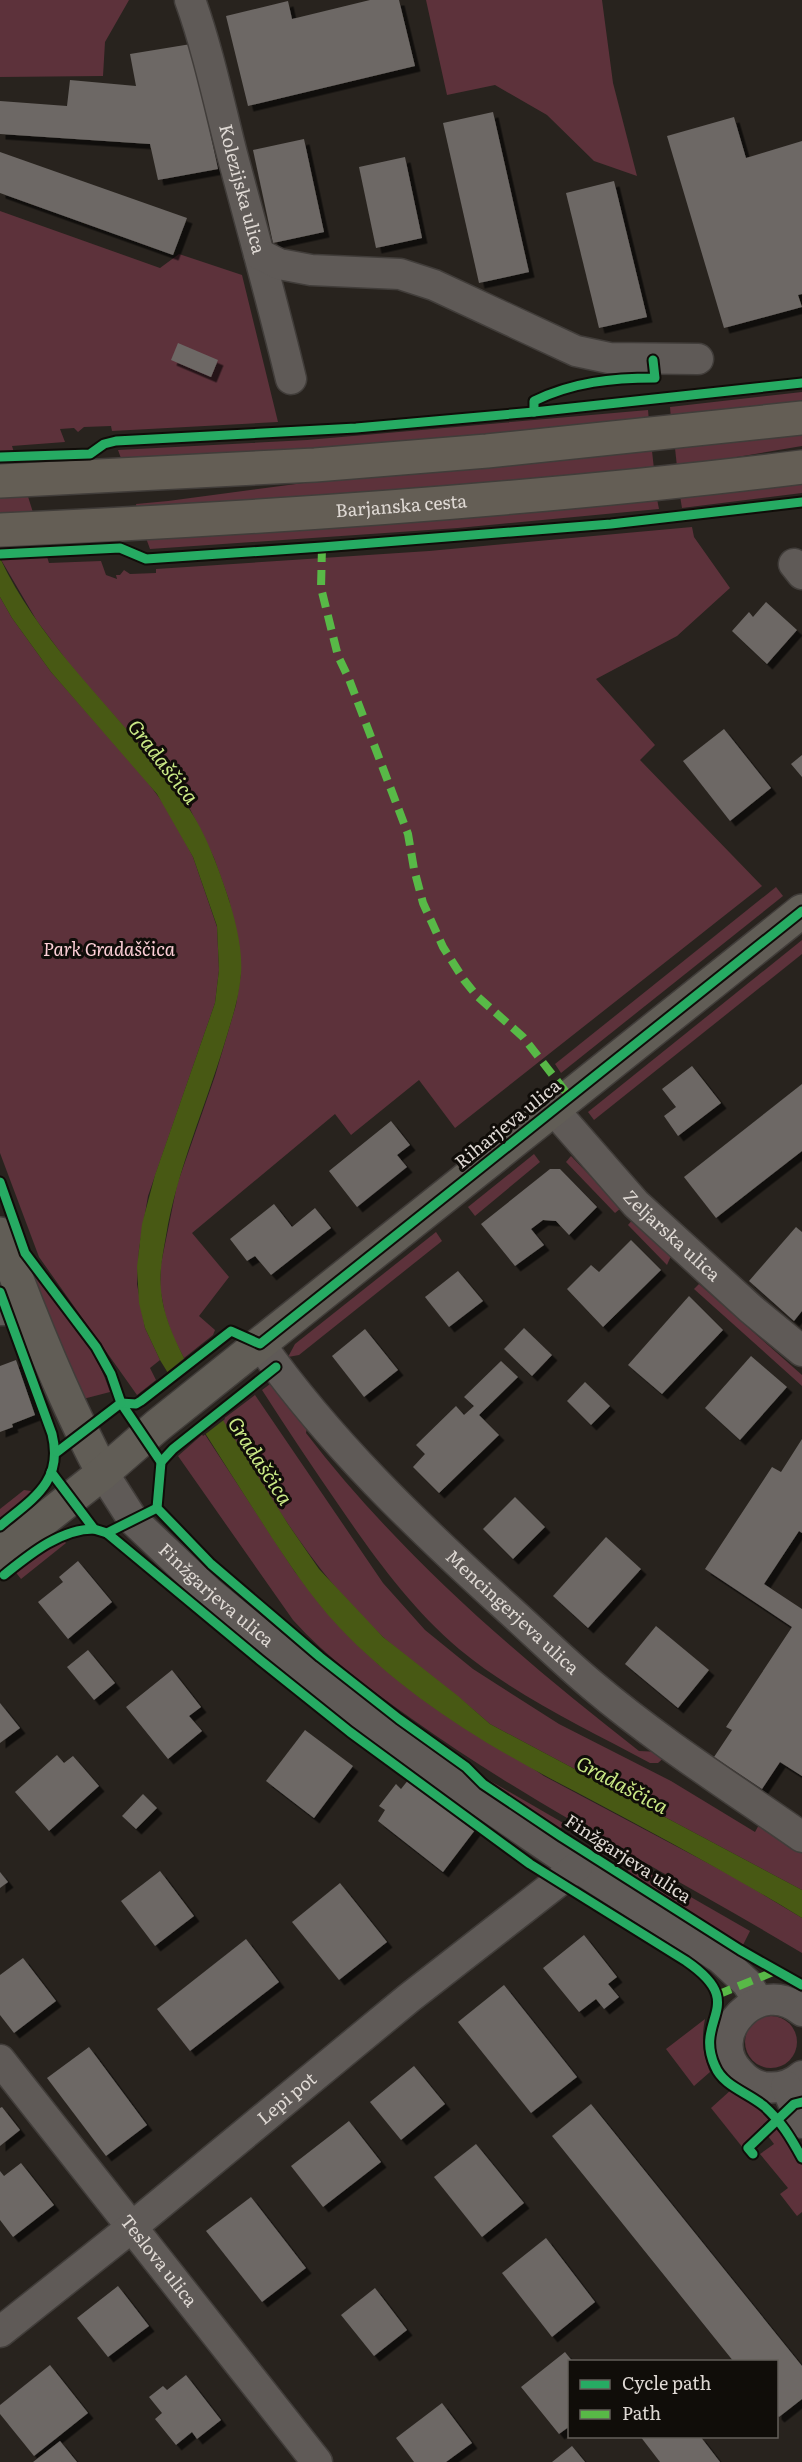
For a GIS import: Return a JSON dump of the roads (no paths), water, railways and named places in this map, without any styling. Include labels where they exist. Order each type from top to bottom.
[{"type":"main road","points":[[0,481],[237,471],[487,451],[802,418]]},
{"type":"main road","name":"Barjanska cesta","points":[[0,530],[304,515],[668,484],[802,467]]},
{"type":"street","name":"Kolezijska ulica","points":[[190,0],[201,29],[291,379]]},
{"type":"street","points":[[260,254],[279,264],[311,270],[400,274],[434,285],[576,351],[609,358],[698,359]]},
{"type":"street","name":"Riharjeva ulica","points":[[0,1554],[802,911]]},
{"type":"street","name":"Zeljarska ulica","points":[[553,1109],[636,1204],[751,1309],[802,1351]]},
{"type":"street","name":"Finžgarjeva ulica","points":[[0,1234],[14,1310],[102,1473],[133,1520],[208,1591],[295,1664],[427,1765],[578,1867],[720,1958],[747,1983],[758,2001]]},
{"type":"street","name":"Mencingerjeva ulica","points":[[260,1344],[322,1422],[373,1479],[459,1565],[593,1686],[679,1751],[802,1837]]},
{"type":"street","name":"Lepi pot","points":[[0,2332],[132,2227],[409,1998],[578,1867]]},
{"type":"street","points":[[802,2011],[780,2000],[758,2001],[736,2018],[730,2030],[728,2044],[730,2058],[747,2080],[759,2086],[772,2088],[794,2081],[802,2123]]},
{"type":"street","name":"Teslova ulica","points":[[0,2060],[316,2462]]},
{"type":"water label","name":"Gradaščica","points":[[163,762]]},
{"type":"water label","name":"Gradaščica","points":[[260,1461]]},
{"type":"water label","name":"Gradaščica","points":[[622,1785]]},
{"type":"park label","name":"Park Gradaščica","points":[[109,950]]}]
